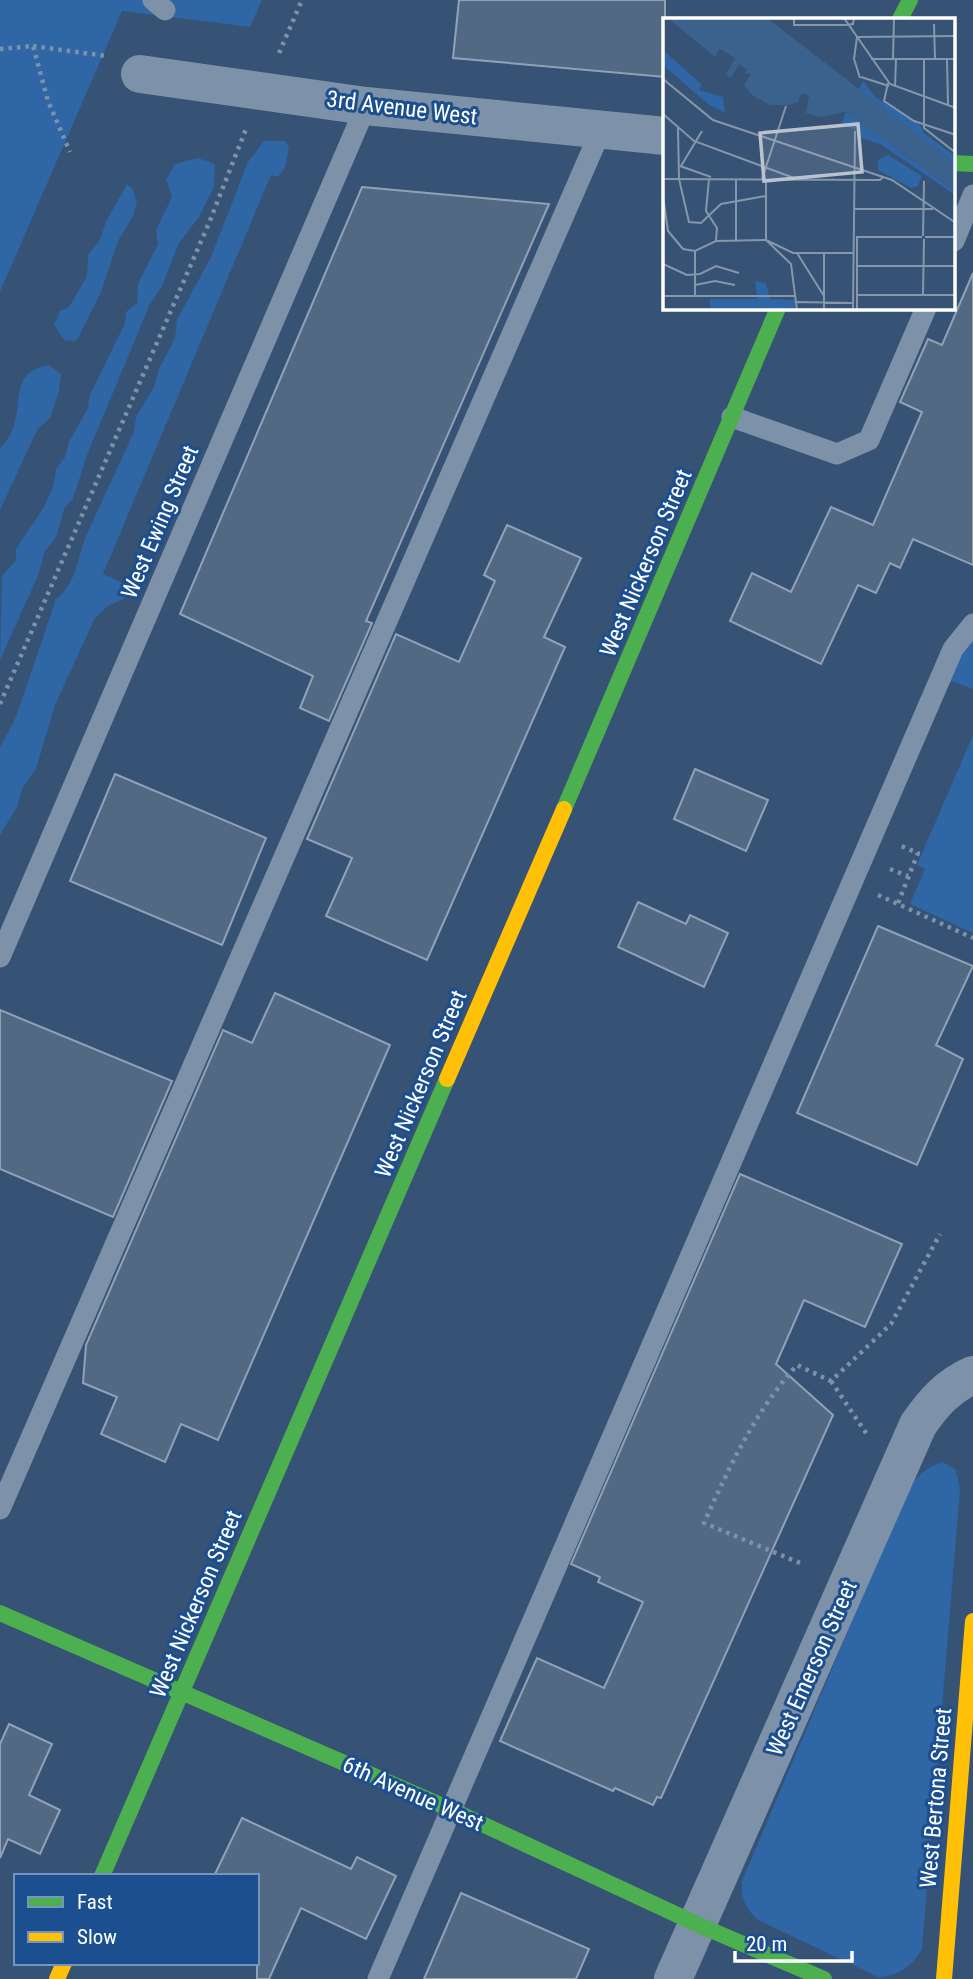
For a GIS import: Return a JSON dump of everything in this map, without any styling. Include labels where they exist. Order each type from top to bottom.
[{"type":"main road","points":[[900,18],[909,0]]},
{"type":"main road","name":"West Nickerson Street","points":[[103,1874],[777,310]]},
{"type":"main road","name":"6th Avenue West","points":[[0,1613],[452,1810],[699,1925],[824,1979]]},
{"type":"main road","name":"West Bertona Street","points":[[944,1979],[960,1933],[973,1621]]},
{"type":"street","name":"3rd Avenue West","points":[[124,65],[366,106],[663,136]]},
{"type":"street","name":"West Emerson Street","points":[[673,1979],[918,1425],[936,1399],[973,1375]]},
{"type":"lane","name":"West Ewing Street","points":[[0,957],[366,106]]},
{"type":"lane","points":[[0,1509],[601,130]]},
{"type":"lane","points":[[956,236],[973,195]]},
{"type":"lane","points":[[732,416],[837,454],[869,440],[925,310]]},
{"type":"lane","points":[[377,1979],[953,649],[973,624]]},
{"type":"path","points":[[276,60],[302,0]]},
{"type":"path","points":[[33,46],[48,101],[70,152]]},
{"type":"path","points":[[0,49],[33,46],[124,65]]},
{"type":"path","points":[[0,704],[209,223],[244,135]]},
{"type":"path","points":[[895,843],[918,853],[898,903]]},
{"type":"path","points":[[873,893],[973,938]]},
{"type":"path","points":[[831,1381],[891,1324],[940,1234]]},
{"type":"path","points":[[800,1563],[704,1522],[744,1437],[770,1395],[797,1365],[831,1381],[868,1436]]},
{"type":"shaded area","points":[[0,0],[262,0],[250,27],[122,11],[0,292]]},
{"type":"shaded area","points":[[264,141],[285,141],[289,147],[285,168],[278,177],[271,175],[103,574],[127,585],[125,598],[108,606],[95,618],[55,705],[36,769],[23,787],[17,807],[0,835],[0,748],[16,717],[56,599],[72,578],[86,536],[134,432],[136,417],[154,387],[159,369],[175,338],[177,320],[211,257],[248,162]]},
{"type":"shaded area","points":[[198,158],[215,164],[214,187],[199,217],[179,243],[162,286],[150,304],[87,455],[73,499],[65,507],[56,537],[44,553],[39,573],[0,660],[2,576],[16,560],[16,549],[44,507],[53,487],[56,469],[65,457],[69,442],[88,408],[89,397],[125,323],[126,312],[137,303],[138,284],[158,244],[156,230],[172,197],[166,180],[175,164]]},
{"type":"shaded area","points":[[127,184],[132,188],[137,202],[133,216],[118,241],[101,292],[78,338],[75,341],[64,340],[54,325],[60,311],[69,307],[87,276],[88,255],[100,240],[106,222]]},
{"type":"shaded area","points":[[49,365],[61,374],[59,391],[50,418],[37,430],[0,510],[0,448],[10,436],[15,423],[25,377],[34,370]]},
{"type":"shaded area","points":[[973,636],[973,689],[949,680],[965,644]]},
{"type":"shaded area","points":[[973,735],[973,933],[910,904],[925,869],[917,865]]},
{"type":"shaded area","points":[[943,1462],[956,1470],[960,1489],[922,1949],[904,1969],[892,1975],[878,1977],[758,1920],[745,1903],[742,1881],[903,1501],[918,1477],[928,1468]]},
{"type":"building","points":[[459,0],[665,0],[663,77],[453,58]]},
{"type":"building","points":[[362,187],[549,204],[366,621],[372,623],[329,721],[300,708],[313,676],[180,614]]},
{"type":"building","points":[[973,273],[973,565],[913,539],[900,568],[890,563],[876,593],[858,585],[821,664],[730,621],[752,573],[791,592],[831,507],[873,525],[922,412],[900,402],[928,339],[942,345]]},
{"type":"building","points":[[507,525],[581,558],[544,637],[565,647],[427,960],[326,916],[352,858],[307,839],[396,634],[459,662],[495,581],[484,575]]},
{"type":"building","points":[[695,769],[768,800],[746,851],[674,819]]},
{"type":"building","points":[[115,774],[266,838],[222,945],[70,881]]},
{"type":"building","points":[[638,902],[686,924],[690,915],[728,933],[704,987],[618,947]]},
{"type":"building","points":[[878,926],[973,966],[936,1045],[963,1059],[917,1165],[797,1113]]},
{"type":"building","points":[[275,993],[390,1045],[218,1440],[181,1424],[165,1462],[101,1434],[117,1397],[83,1383],[86,1345],[223,1030],[252,1043]]},
{"type":"building","points":[[0,1010],[172,1081],[113,1217],[0,1169]]},
{"type":"building","points":[[740,1174],[902,1244],[865,1327],[804,1300],[776,1364],[833,1415],[661,1798],[657,1797],[653,1805],[615,1788],[613,1791],[500,1741],[537,1658],[604,1688],[643,1602],[598,1582],[600,1577],[571,1564]]},
{"type":"building","points":[[9,1724],[52,1744],[29,1795],[60,1810],[40,1854],[8,1839],[0,1858],[0,1744]]},
{"type":"building","points":[[242,1818],[351,1869],[357,1857],[396,1876],[366,1939],[301,1908],[269,1979],[257,1979],[259,1874],[215,1874]]},
{"type":"building","points":[[461,1893],[589,1949],[576,1979],[424,1979]]},
{"type":"traffic: fast","points":[[901,18],[910,0]]},
{"type":"traffic: fast","points":[[956,163],[973,164]]},
{"type":"traffic: fast","points":[[564,809],[777,310]]},
{"type":"traffic: fast","points":[[103,1874],[447,1079]]},
{"type":"traffic: fast","points":[[0,1613],[452,1810],[699,1925],[824,1979]]},
{"type":"traffic: slow","points":[[447,1079],[564,809]]},
{"type":"traffic: slow","points":[[944,1979],[973,1621]]},
{"type":"traffic: slow","points":[[57,1979],[63,1965]]}]
